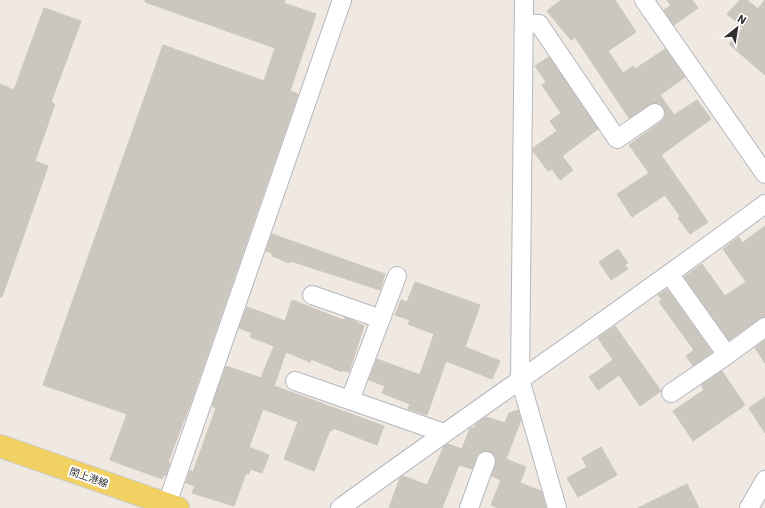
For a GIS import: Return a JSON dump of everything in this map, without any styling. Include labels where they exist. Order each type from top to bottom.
[{"type":"main road","name":"閖上港線","points":[[0,446],[172,506]]},
{"type":"street","points":[[172,506],[342,0]]},
{"type":"street","points":[[524,0],[520,379],[557,508]]},
{"type":"street","points":[[644,0],[765,174]]},
{"type":"street","points":[[524,23],[539,24],[617,139],[655,113]]},
{"type":"street","points":[[340,508],[520,379],[670,275],[765,204]]},
{"type":"street","points":[[670,275],[727,355]]},
{"type":"street","points":[[350,400],[397,276]]},
{"type":"street","points":[[312,295],[381,319]]},
{"type":"street","points":[[671,393],[765,327]]},
{"type":"street","points":[[294,381],[444,433]]},
{"type":"street","points":[[469,508],[486,461]]},
{"type":"street","points":[[748,508],[765,480]]},
{"type":"building","points":[[145,0],[285,0],[284,3],[316,14],[290,91],[298,94],[192,399],[168,462],[170,463],[166,475],[164,475],[162,479],[110,460],[127,414],[43,385],[163,45],[264,81],[275,48],[145,2]]},
{"type":"building","points":[[561,0],[615,0],[636,32],[608,51],[623,73],[633,66],[635,69],[665,49],[685,77],[660,95],[674,115],[697,100],[711,119],[661,155],[708,222],[690,234],[678,218],[680,216],[665,195],[632,217],[617,194],[649,173],[629,145],[661,122],[665,117],[665,112],[660,104],[654,103],[629,118],[575,37],[571,40],[547,11]]},
{"type":"building","points":[[667,0],[692,0],[698,8],[674,25],[664,10],[671,6]]},
{"type":"building","points":[[740,0],[747,0],[758,9],[765,0],[765,75],[729,44],[743,28],[727,14]]},
{"type":"building","points":[[44,8],[81,21],[51,102],[55,104],[35,161],[48,166],[2,297],[0,297],[0,84],[14,90]]},
{"type":"building","points":[[549,57],[598,129],[562,156],[573,170],[560,180],[552,169],[548,171],[533,151],[533,148],[557,131],[550,121],[561,113],[542,85],[546,82],[535,66]]},
{"type":"building","points":[[765,226],[765,317],[759,319],[729,340],[684,277],[702,264],[725,296],[746,282],[723,249],[739,237],[742,243]]},
{"type":"building","points":[[272,234],[385,274],[380,290],[297,263],[290,261],[289,263],[272,256],[272,253],[266,251]]},
{"type":"building","points":[[618,249],[628,263],[625,265],[628,269],[611,280],[599,262]]},
{"type":"building","points":[[415,282],[480,305],[465,347],[500,361],[492,379],[446,361],[427,415],[408,409],[410,404],[382,393],[385,386],[369,380],[377,359],[420,375],[434,334],[408,324],[410,320],[395,315],[401,300],[407,302]]},
{"type":"building","points":[[667,289],[712,352],[693,366],[686,356],[694,350],[659,302],[662,300],[658,295]]},
{"type":"building","points":[[292,300],[343,320],[345,317],[364,326],[349,372],[342,370],[342,372],[311,359],[310,362],[286,352],[274,386],[384,426],[377,445],[333,428],[332,431],[330,430],[314,471],[284,459],[298,422],[263,409],[249,447],[269,455],[262,473],[250,469],[249,474],[246,473],[234,506],[192,493],[195,486],[186,483],[190,470],[193,472],[216,408],[212,406],[226,366],[261,378],[274,346],[250,337],[252,333],[239,328],[247,307],[285,321]]},
{"type":"building","points":[[615,326],[661,391],[640,406],[619,375],[598,390],[589,377],[613,360],[598,338]]},
{"type":"building","points":[[765,340],[765,363],[755,348]]},
{"type":"building","points":[[722,371],[745,405],[693,441],[673,411],[704,390],[701,385]]},
{"type":"building","points":[[765,397],[765,433],[749,408]]},
{"type":"building","points":[[518,410],[521,420],[506,459],[526,467],[520,483],[541,491],[546,508],[498,508],[491,505],[501,480],[492,476],[496,464],[494,455],[485,451],[476,457],[472,469],[459,465],[442,508],[389,508],[400,478],[403,476],[427,485],[444,446],[448,444],[462,449],[470,428],[474,428],[476,424],[486,417],[505,423],[509,413]]},
{"type":"building","points":[[601,447],[617,475],[578,497],[567,478],[587,467],[582,458]]},
{"type":"building","points":[[687,484],[699,508],[638,508]]}]
